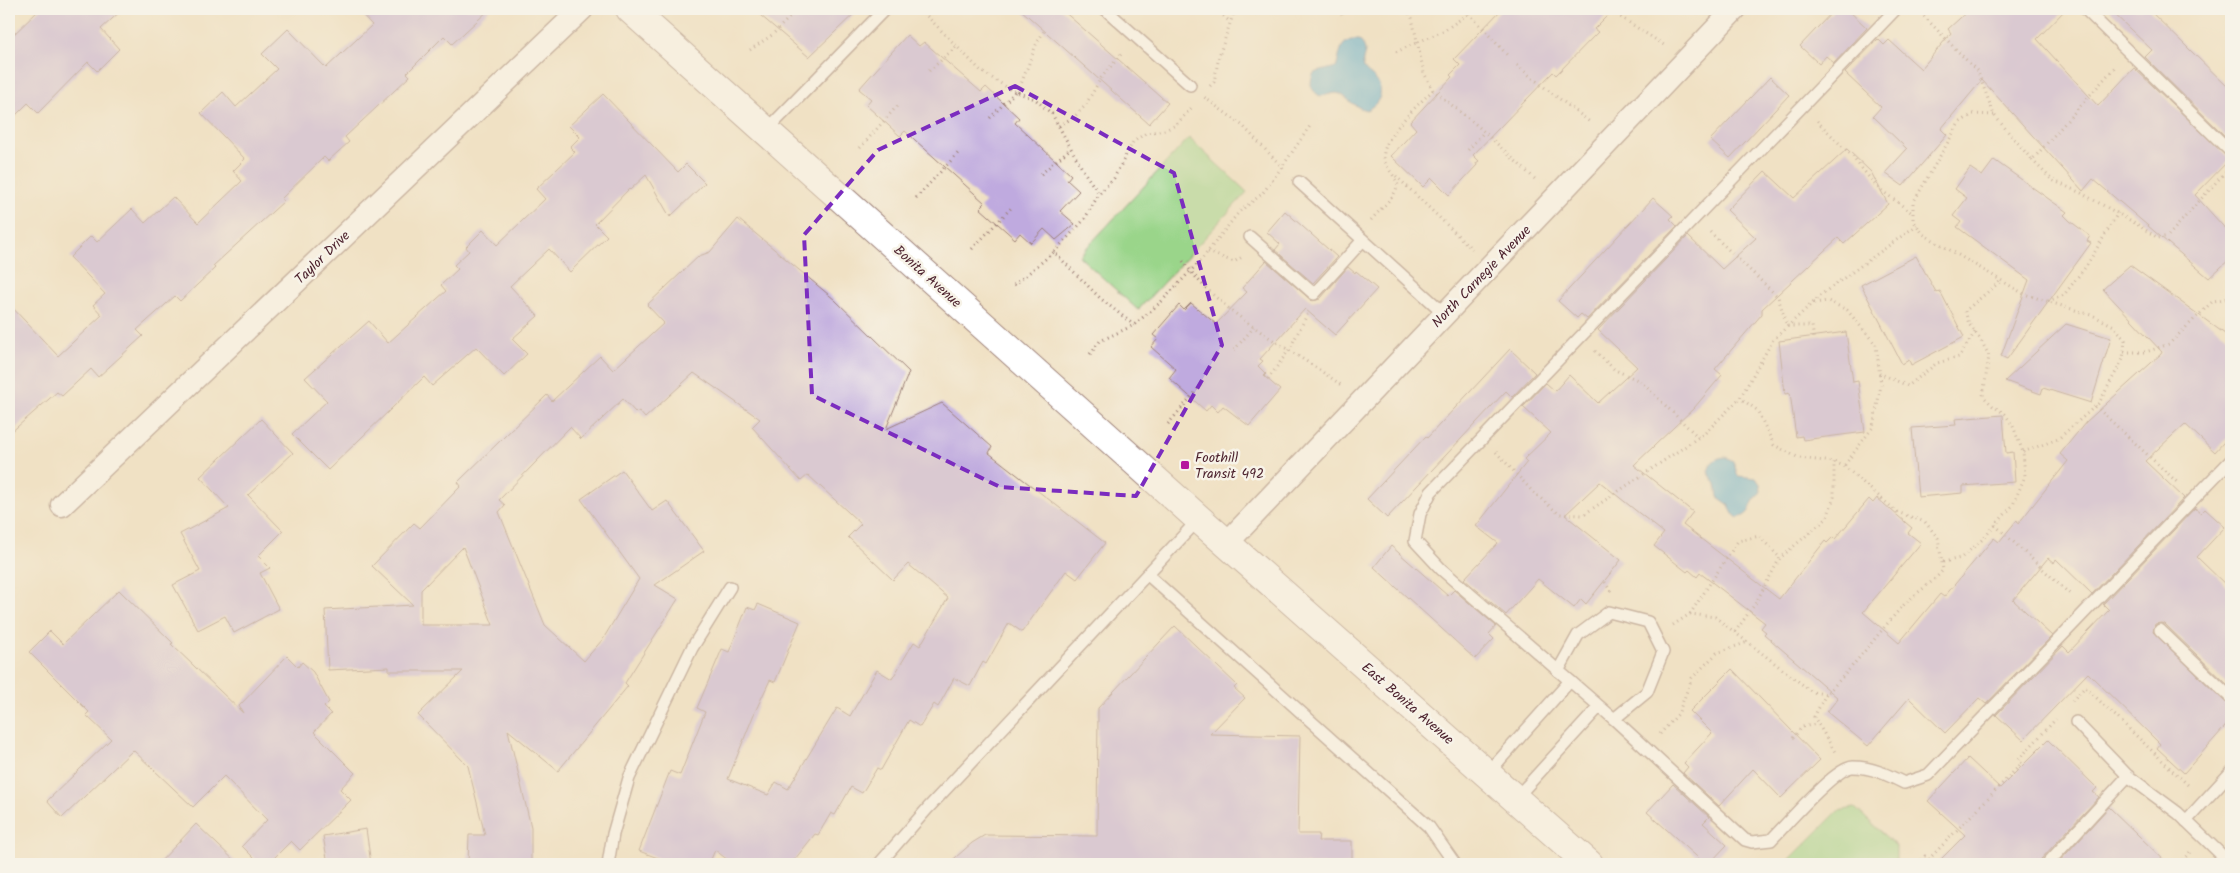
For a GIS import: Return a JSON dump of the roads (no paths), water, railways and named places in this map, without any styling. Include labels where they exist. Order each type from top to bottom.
[{"type":"main road","name":"Bonita Avenue","points":[[630,9],[1226,543]]},
{"type":"main road","name":"East Bonita Avenue","points":[[1226,543],[1589,864]]},
{"type":"street","name":"Taylor Drive","points":[[62,506],[582,9]]},
{"type":"street","name":"North Carnegie Avenue","points":[[1226,543],[1735,9]]},
{"type":"lane","points":[[766,131],[885,9]]},
{"type":"lane","points":[[1105,9],[1190,85]]},
{"type":"lane","points":[[1896,9],[1431,492],[1420,514],[1415,541],[1441,569],[1614,719],[1745,840],[1752,842],[1771,840],[1832,778],[1852,767],[1884,772],[1904,783],[1928,775],[2231,460]]},
{"type":"lane","points":[[2084,9],[2231,152]]},
{"type":"lane","points":[[1299,182],[1445,314]]},
{"type":"lane","points":[[1250,237],[1314,294],[1360,238]]},
{"type":"lane","points":[[879,864],[928,808],[1199,519]]},
{"type":"lane","points":[[1148,575],[1429,827],[1454,864]]},
{"type":"lane","points":[[608,864],[613,834],[629,778],[692,648],[730,588]]},
{"type":"lane","points":[[1558,671],[1578,635],[1609,612],[1648,622],[1663,652],[1647,692],[1614,719]]},
{"type":"lane","points":[[2160,630],[2231,698]]},
{"type":"lane","points":[[1488,773],[1570,681]]},
{"type":"lane","points":[[1516,798],[1599,707]]},
{"type":"lane","points":[[2076,722],[2128,776],[2186,821],[2231,864]]},
{"type":"lane","points":[[2186,821],[2231,772]]},
{"type":"lane","points":[[2047,864],[2128,776]]},
{"type":"water","points":[[1351,40],[1359,40],[1363,44],[1365,48],[1364,68],[1375,79],[1380,88],[1380,97],[1371,108],[1366,110],[1337,93],[1320,96],[1311,86],[1314,73],[1336,67],[1342,47]]},
{"type":"water","points":[[1726,457],[1733,461],[1738,476],[1756,478],[1760,484],[1761,491],[1748,512],[1738,518],[1733,514],[1728,504],[1718,497],[1716,484],[1708,472],[1714,461]]},
{"type":"place","name":"Foothill Transit 492","points":[[1185,465]]}]
